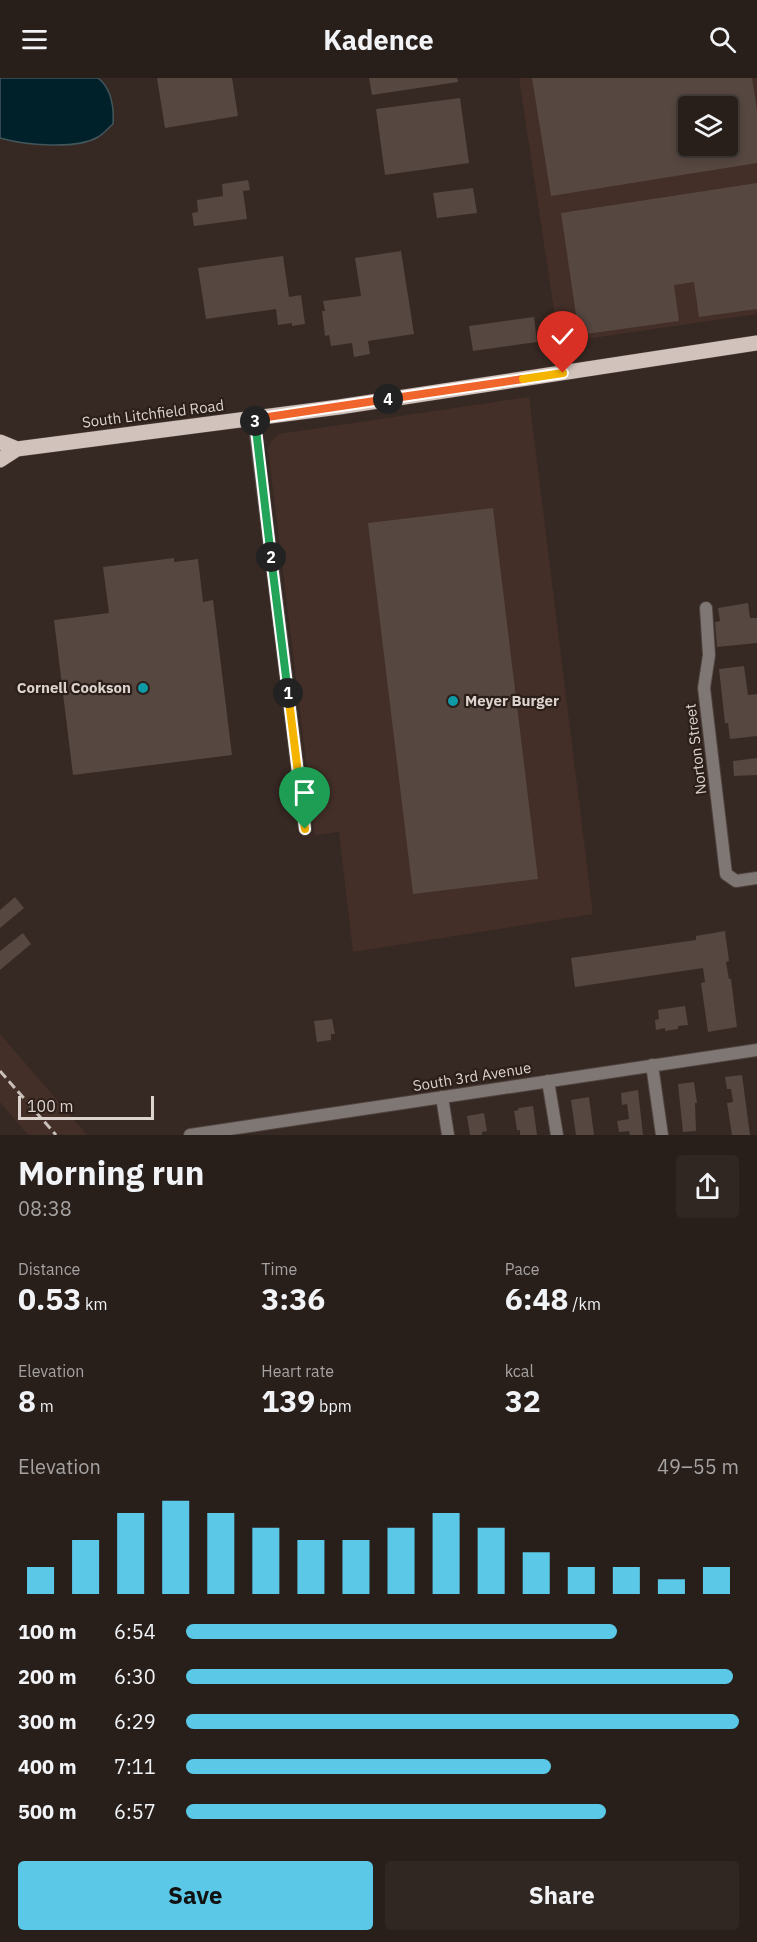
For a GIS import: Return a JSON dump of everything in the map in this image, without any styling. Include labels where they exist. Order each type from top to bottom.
[{"type":"main road","name":"South Litchfield Road","points":[[0,460],[17,449],[254,419],[757,343]]},
{"type":"main road","points":[[0,444],[17,449]]},
{"type":"street","points":[[254,419],[305,829]]},
{"type":"street","name":"Norton Street","points":[[706,608],[709,655],[704,688],[726,874],[736,881],[757,878]]},
{"type":"street","name":"South 3rd Avenue","points":[[190,1135],[757,1050]]},
{"type":"street","points":[[652,1065],[662,1135]]},
{"type":"street","points":[[548,1081],[557,1135]]},
{"type":"street","points":[[442,1097],[448,1135]]},
{"type":"shaded area","points":[[519,78],[757,78],[757,314],[559,343]]},
{"type":"shaded area","points":[[529,397],[593,914],[353,952],[339,832],[315,835],[268,449],[272,440],[279,434]]},
{"type":"shaded area","points":[[0,1034],[87,1135],[28,1135],[0,1102]]},
{"type":"water","points":[[0,78],[98,78],[103,82],[111,99],[113,124],[98,137],[77,144],[22,143],[0,138]]},
{"type":"building","points":[[157,78],[232,78],[238,116],[165,128]]},
{"type":"building","points":[[369,78],[457,78],[458,82],[372,95]]},
{"type":"building","points":[[532,78],[752,78],[757,110],[757,163],[551,196]]},
{"type":"building","points":[[460,98],[469,163],[385,175],[376,109]]},
{"type":"building","points":[[248,180],[250,190],[243,191],[247,219],[194,226],[192,213],[198,212],[197,200],[223,196],[222,184]]},
{"type":"building","points":[[757,183],[757,309],[699,317],[694,282],[674,285],[679,321],[579,335],[561,213]]},
{"type":"building","points":[[473,188],[477,213],[437,218],[433,193]]},
{"type":"building","points":[[401,251],[414,334],[368,341],[370,354],[354,357],[352,343],[331,346],[329,335],[325,336],[323,301],[361,296],[355,258]]},
{"type":"building","points":[[283,256],[289,297],[301,295],[305,324],[278,325],[276,309],[206,319],[198,268]]},
{"type":"building","points":[[534,317],[537,342],[473,351],[469,326]]},
{"type":"building","name":"Meyer Burger","points":[[493,508],[538,879],[413,894],[368,523]]},
{"type":"building","name":"Cornell Cookson","points":[[174,558],[174,562],[198,559],[203,602],[213,600],[232,755],[73,775],[54,620],[109,613],[103,567]]},
{"type":"building","points":[[748,603],[750,618],[757,618],[757,643],[717,647],[715,622],[720,621],[718,608]]},
{"type":"building","points":[[744,666],[748,695],[757,694],[757,736],[730,739],[728,723],[725,723],[719,669]]},
{"type":"building","points":[[757,758],[757,775],[734,776],[733,761]]},
{"type":"building","points":[[15,897],[24,908],[0,928],[0,910]]},
{"type":"building","points":[[725,931],[729,961],[726,962],[729,979],[731,979],[737,1027],[708,1032],[701,983],[705,982],[703,968],[575,987],[571,958],[696,940],[696,936]]},
{"type":"building","points":[[23,933],[31,944],[0,970],[0,951]]},
{"type":"building","points":[[685,1006],[688,1025],[678,1026],[678,1029],[656,1030],[655,1020],[659,1019],[658,1010]]},
{"type":"building","points":[[332,1019],[335,1034],[331,1034],[331,1040],[317,1042],[314,1021]]},
{"type":"building","points":[[742,1075],[750,1135],[732,1135],[727,1103],[733,1102],[731,1089],[727,1089],[725,1077]]},
{"type":"building","points":[[694,1082],[697,1103],[695,1103],[696,1131],[683,1132],[678,1084]]},
{"type":"building","points":[[638,1090],[643,1135],[630,1135],[629,1131],[619,1132],[617,1121],[629,1119],[627,1104],[622,1105],[621,1093]]},
{"type":"building","points":[[589,1097],[594,1135],[576,1135],[571,1100]]},
{"type":"building","points":[[533,1106],[537,1135],[520,1135],[514,1111],[519,1110],[518,1108]]},
{"type":"building","points":[[484,1113],[487,1131],[482,1132],[482,1135],[470,1135],[467,1116]]},
{"type":"railway","points":[[0,1071],[56,1135]]},
{"type":"place","name":"Cornell Cookson","points":[[143,688]]},
{"type":"place","name":"Meyer Burger","points":[[453,701]]},
{"type":"route","points":[[305,829],[254,419],[563,373]]}]
